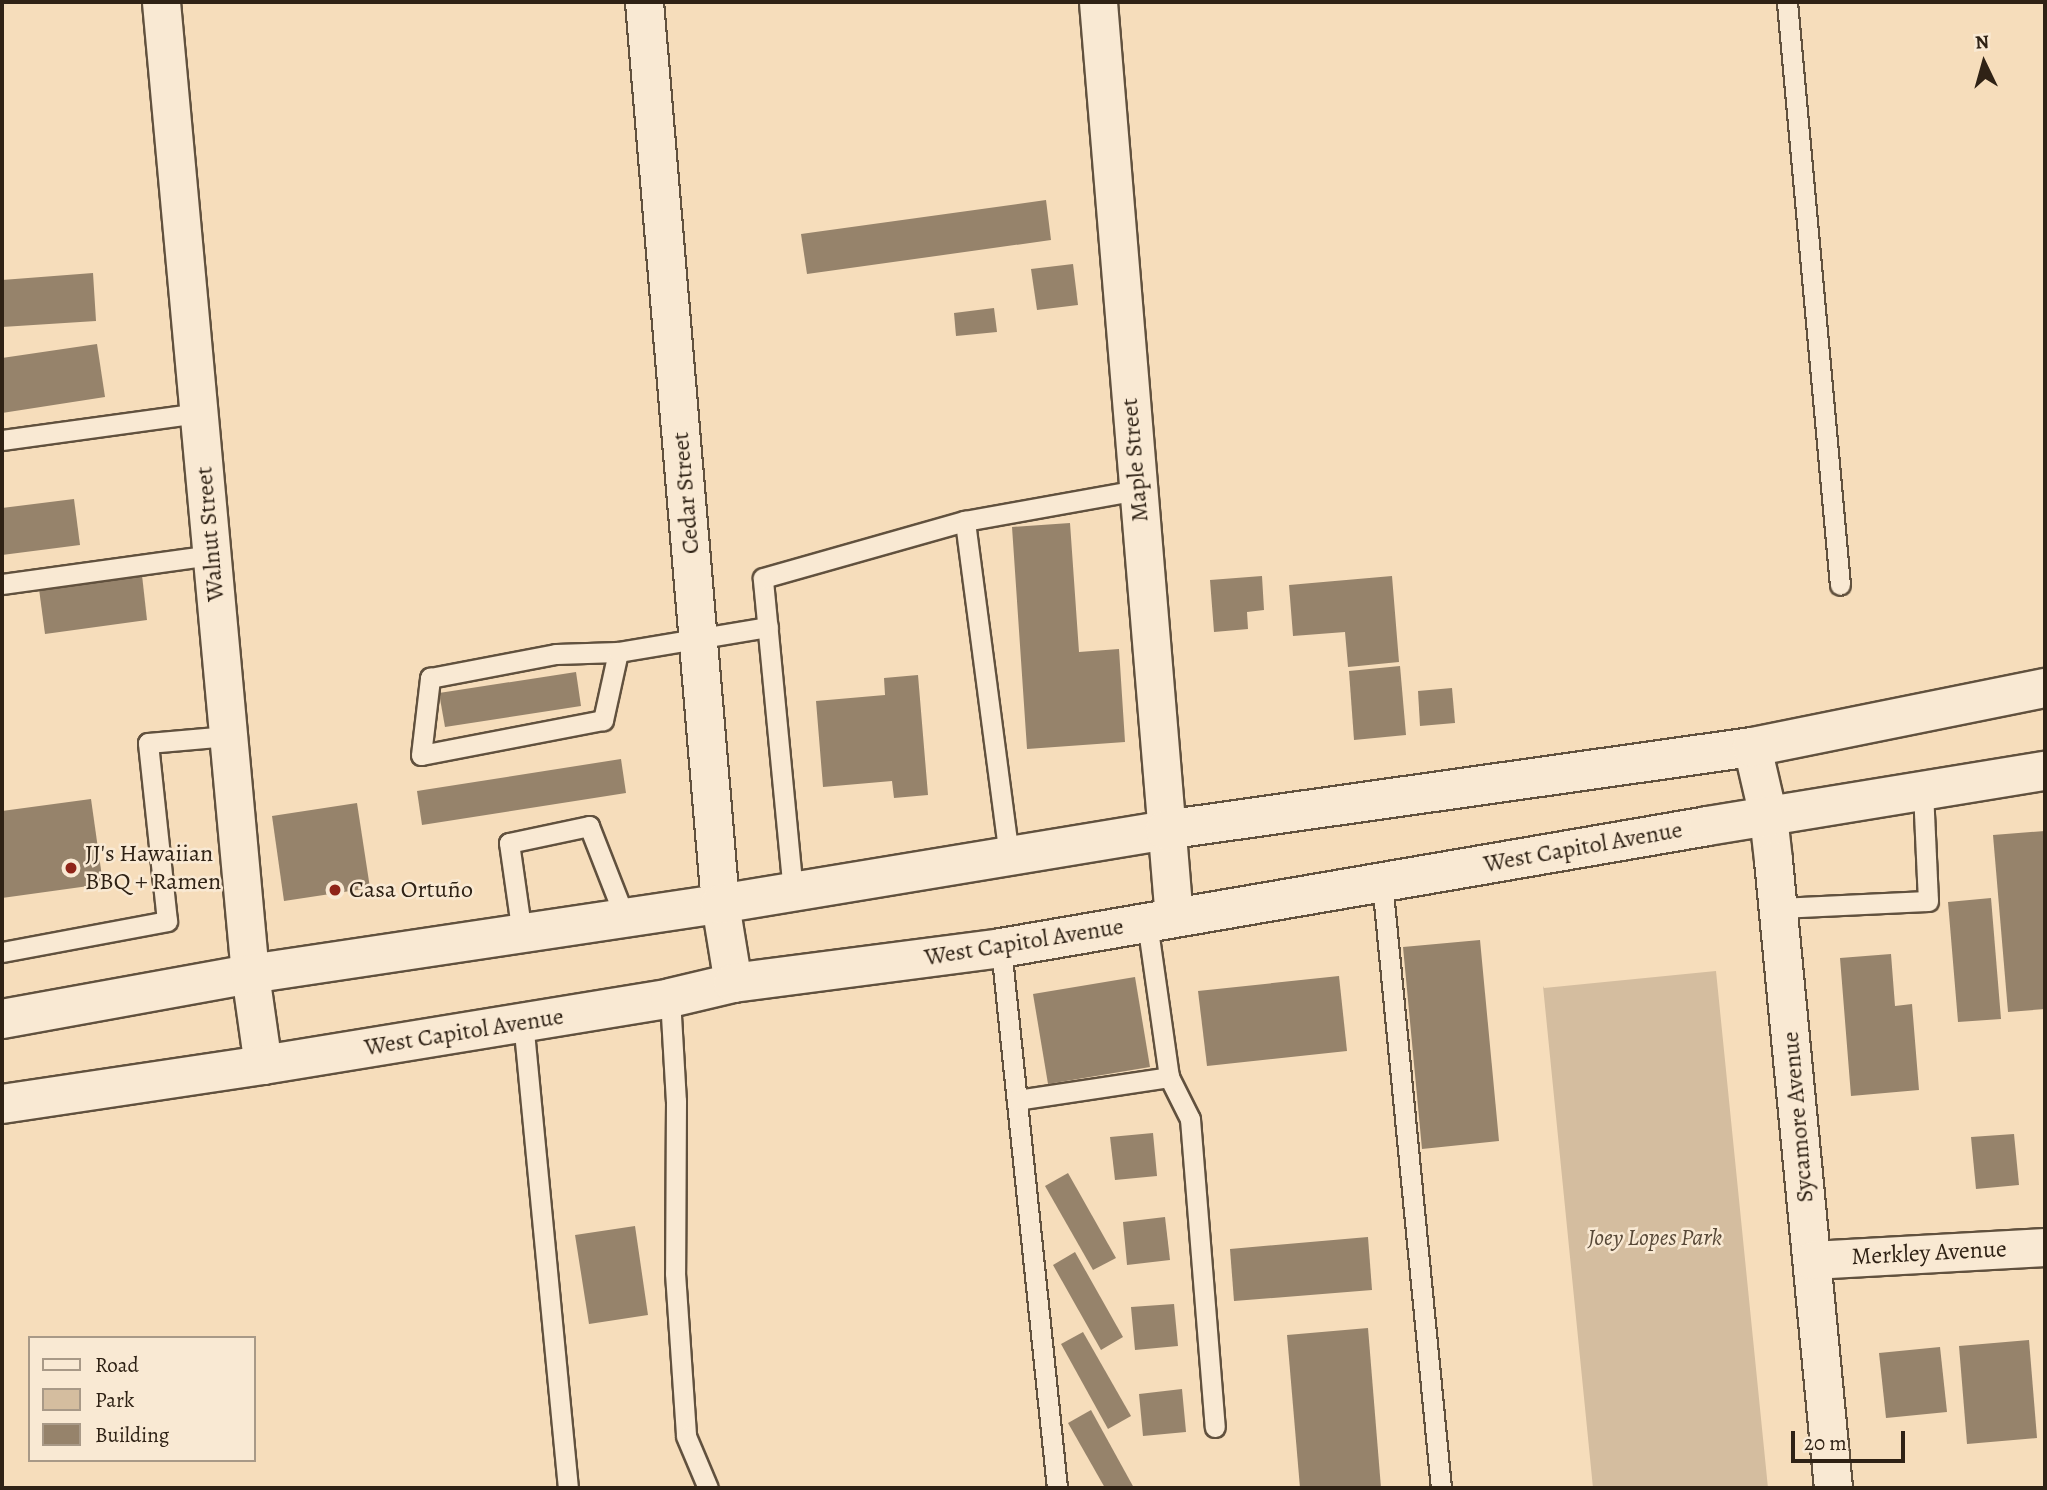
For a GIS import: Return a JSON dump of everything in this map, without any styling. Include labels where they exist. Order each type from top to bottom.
[{"type":"main road","points":[[2,1018],[250,974],[720,904],[1165,830],[1752,747],[2045,688]]},
{"type":"main road","name":"West Capitol Avenue","points":[[2,1104],[263,1065],[670,998],[733,983],[1001,948],[2045,771]]},
{"type":"street","name":"Walnut Street","points":[[161,2],[250,974],[263,1065]]},
{"type":"street","name":"Cedar Street","points":[[644,2],[720,904],[733,983]]},
{"type":"street","name":"Maple Street","points":[[1098,2],[1165,830],[1161,920]]},
{"type":"street","name":"Sycamore Avenue","points":[[1752,747],[1768,817],[1778,908],[1833,1488]]},
{"type":"street","name":"Merkley Avenue","points":[[1812,1260],[2045,1247]]},
{"type":"lane","points":[[1787,2],[1840,585]]},
{"type":"lane","points":[[2,440],[199,413]]},
{"type":"lane","points":[[793,892],[763,578],[965,521],[1137,490]]},
{"type":"lane","points":[[965,521],[1009,856]]},
{"type":"lane","points":[[2,584],[212,555]]},
{"type":"lane","points":[[618,652],[603,720],[421,755],[430,678],[556,654],[618,652],[768,626]]},
{"type":"lane","points":[[2,952],[167,921],[148,743],[228,736]]},
{"type":"lane","points":[[1778,908],[1928,901],[1923,792]]},
{"type":"lane","points":[[522,934],[509,843],[589,826],[625,918]]},
{"type":"lane","points":[[1382,882],[1441,1488]]},
{"type":"lane","points":[[1161,920],[1169,1077],[1190,1119],[1215,1427]]},
{"type":"lane","points":[[1001,948],[1057,1488]]},
{"type":"lane","points":[[670,998],[676,1101],[675,1273],[686,1436],[708,1488]]},
{"type":"lane","points":[[523,1021],[568,1488]]},
{"type":"lane","points":[[1017,1100],[1169,1077]]},
{"type":"green space","name":"Joey Lopes Park","points":[[1716,971],[1768,1488],[1593,1488],[1543,986]]},
{"type":"building","points":[[1046,200],[1051,240],[807,274],[801,234]]},
{"type":"building","points":[[1073,264],[1078,305],[1037,310],[1031,269]]},
{"type":"building","points":[[93,273],[96,321],[2,327],[2,280]]},
{"type":"building","points":[[994,308],[997,332],[956,336],[954,313]]},
{"type":"building","points":[[97,344],[105,397],[2,413],[2,358]]},
{"type":"building","points":[[74,499],[80,545],[2,555],[2,508]]},
{"type":"building","points":[[1070,523],[1079,652],[1119,649],[1125,742],[1027,749],[1012,527]]},
{"type":"building","points":[[142,575],[147,620],[45,634],[39,589]]},
{"type":"building","points":[[1262,576],[1264,610],[1247,612],[1248,629],[1214,632],[1210,580]]},
{"type":"building","points":[[1392,576],[1399,662],[1348,667],[1345,632],[1293,636],[1289,585]]},
{"type":"building","points":[[1400,666],[1406,735],[1354,740],[1349,671]]},
{"type":"building","points":[[576,672],[581,706],[445,727],[439,693]]},
{"type":"building","points":[[918,675],[928,795],[894,798],[892,781],[823,787],[816,701],[885,695],[884,678]]},
{"type":"building","points":[[1452,688],[1455,723],[1420,726],[1418,691]]},
{"type":"building","points":[[621,759],[626,793],[422,825],[417,791]]},
{"type":"building","points":[[91,799],[103,884],[2,898],[2,811]]},
{"type":"building","points":[[357,803],[370,888],[284,901],[272,816]]},
{"type":"building","points":[[2045,831],[2045,1009],[2008,1012],[1993,835]]},
{"type":"building","points":[[1991,898],[2001,1019],[1958,1022],[1948,902]]},
{"type":"building","points":[[1480,940],[1499,1141],[1422,1149],[1403,947]]},
{"type":"building","points":[[1891,954],[1895,1006],[1912,1004],[1919,1090],[1851,1096],[1840,958]]},
{"type":"building","points":[[1339,976],[1347,1051],[1207,1066],[1198,991]]},
{"type":"building","points":[[1135,977],[1150,1067],[1048,1084],[1033,994]]},
{"type":"building","points":[[1153,1133],[1157,1176],[1115,1180],[1110,1137]]},
{"type":"building","points":[[2014,1134],[2019,1185],[1976,1189],[1971,1137]]},
{"type":"building","points":[[1068,1173],[1116,1258],[1093,1270],[1045,1186]]},
{"type":"building","points":[[1165,1217],[1170,1260],[1127,1265],[1123,1222]]},
{"type":"building","points":[[635,1226],[648,1315],[589,1324],[575,1235]]},
{"type":"building","points":[[1368,1237],[1372,1290],[1234,1301],[1230,1249]]},
{"type":"building","points":[[1075,1252],[1123,1337],[1101,1350],[1053,1265]]},
{"type":"building","points":[[1174,1304],[1178,1346],[1135,1350],[1131,1307]]},
{"type":"building","points":[[1368,1328],[1381,1488],[1300,1488],[1287,1335]]},
{"type":"building","points":[[1083,1332],[1131,1416],[1108,1429],[1061,1344]]},
{"type":"building","points":[[2029,1340],[2037,1438],[1967,1444],[1959,1346]]},
{"type":"building","points":[[1940,1347],[1947,1412],[1886,1418],[1879,1353]]},
{"type":"building","points":[[1182,1389],[1186,1432],[1143,1436],[1139,1394]]},
{"type":"building","points":[[1091,1410],[1134,1488],[1105,1488],[1068,1423]]},
{"type":"place","name":"JJ's Hawaiian BBQ + Ramen","points":[[71,868]]},
{"type":"place","name":"Casa Ortuño","points":[[335,890]]}]
